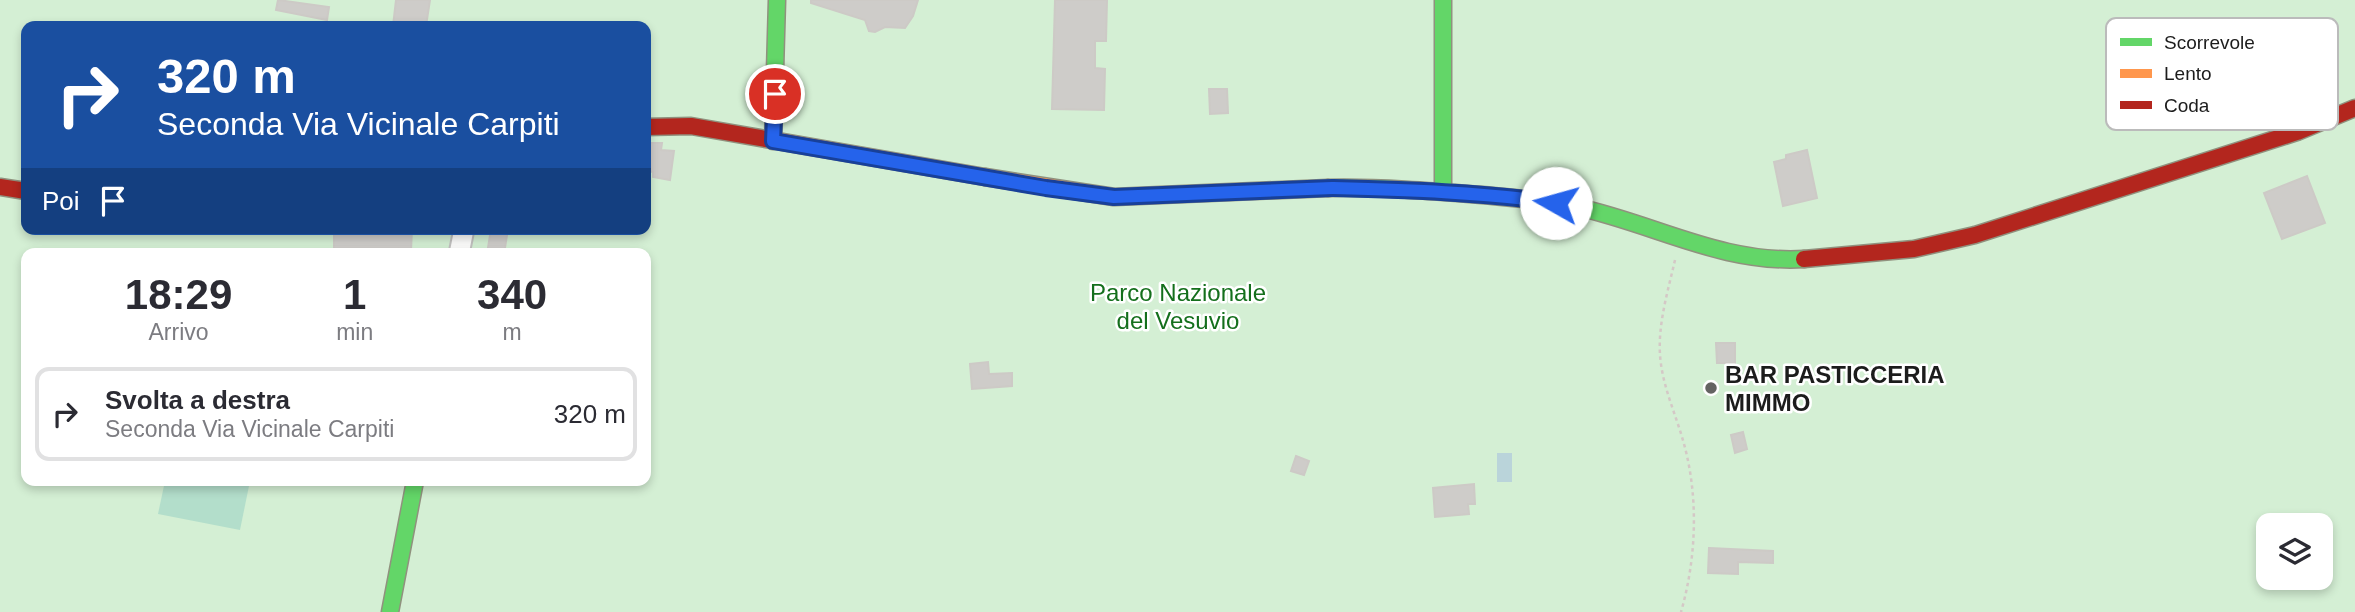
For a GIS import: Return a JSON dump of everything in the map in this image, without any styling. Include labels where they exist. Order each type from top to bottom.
[{"type":"street","points":[[773,141],[777,0]]},
{"type":"street","points":[[1443,0],[1443,192]]},
{"type":"street","points":[[2338,115],[2355,108]]},
{"type":"street","points":[[651,127],[691,126],[1046,188],[1114,197],[1332,188],[1443,192],[1536,200],[1614,216],[1723,252],[1774,261],[1914,249],[2002,227],[2302,130]]},
{"type":"street","points":[[0,187],[21,190]]},
{"type":"street","points":[[390,612],[414,486]]},
{"type":"path","points":[[1680,240],[1661,322],[1660,353],[1664,383],[1683,439],[1693,509],[1693,541],[1681,612]]},
{"type":"green space","name":"Parco Nazionale del Vesuvio","points":[[0,0],[2355,0],[2355,612],[0,612]]},
{"type":"green space","points":[[164,486],[249,486],[240,530],[158,514]]},
{"type":"water","points":[[1497,453],[1512,453],[1512,482],[1497,482]]},
{"type":"building","points":[[278,0],[329,7],[327,20],[276,10]]},
{"type":"building","points":[[396,0],[430,0],[427,21],[394,21]]},
{"type":"building","points":[[811,0],[918,0],[913,16],[905,28],[885,27],[875,32],[869,31],[865,20],[811,3]]},
{"type":"building","points":[[1055,0],[1107,0],[1106,41],[1095,41],[1095,68],[1105,69],[1104,110],[1052,109]]},
{"type":"building","points":[[1209,89],[1227,89],[1228,113],[1210,114]]},
{"type":"building","points":[[651,143],[662,143],[661,150],[674,151],[670,180],[653,177]]},
{"type":"building","points":[[1807,150],[1817,198],[1783,206],[1774,162],[1786,159],[1786,155]]},
{"type":"building","points":[[2307,176],[2325,223],[2282,239],[2264,193]]},
{"type":"building","points":[[334,235],[412,235],[411,248],[334,248]]},
{"type":"building","points":[[490,235],[507,235],[505,248],[488,248]]},
{"type":"building","points":[[1716,343],[1735,343],[1735,363],[1717,363]]},
{"type":"building","points":[[988,362],[989,374],[1012,373],[1012,386],[972,389],[970,364]]},
{"type":"building","points":[[1743,432],[1747,449],[1735,453],[1731,435]]},
{"type":"building","points":[[1296,456],[1309,461],[1304,475],[1291,471]]},
{"type":"building","points":[[1474,484],[1475,504],[1468,504],[1469,514],[1435,517],[1433,488]]},
{"type":"building","points":[[1709,548],[1773,551],[1773,563],[1738,562],[1738,574],[1708,573]]},
{"type":"traffic: fast","points":[[773,141],[777,0]]},
{"type":"traffic: fast","points":[[1443,0],[1443,192]]},
{"type":"traffic: fast","points":[[1328,188],[1424,191],[1554,203],[1606,214],[1717,249],[1774,259],[1804,259]]},
{"type":"traffic: fast","points":[[390,612],[414,486]]},
{"type":"traffic: slow","points":[[985,177],[1114,197],[1328,188]]},
{"type":"traffic: jam","points":[[2338,115],[2355,108]]},
{"type":"traffic: jam","points":[[651,127],[691,126],[985,177]]},
{"type":"traffic: jam","points":[[1804,259],[1914,249],[1975,235],[2302,130]]},
{"type":"traffic: jam","points":[[0,187],[21,190]]},
{"type":"place","name":"BAR PASTICCERIA MIMMO","points":[[1711,388]]},
{"type":"route","points":[[775,94],[773,141],[1046,188],[1114,197],[1332,188],[1368,189],[1443,192],[1556,203]]}]
